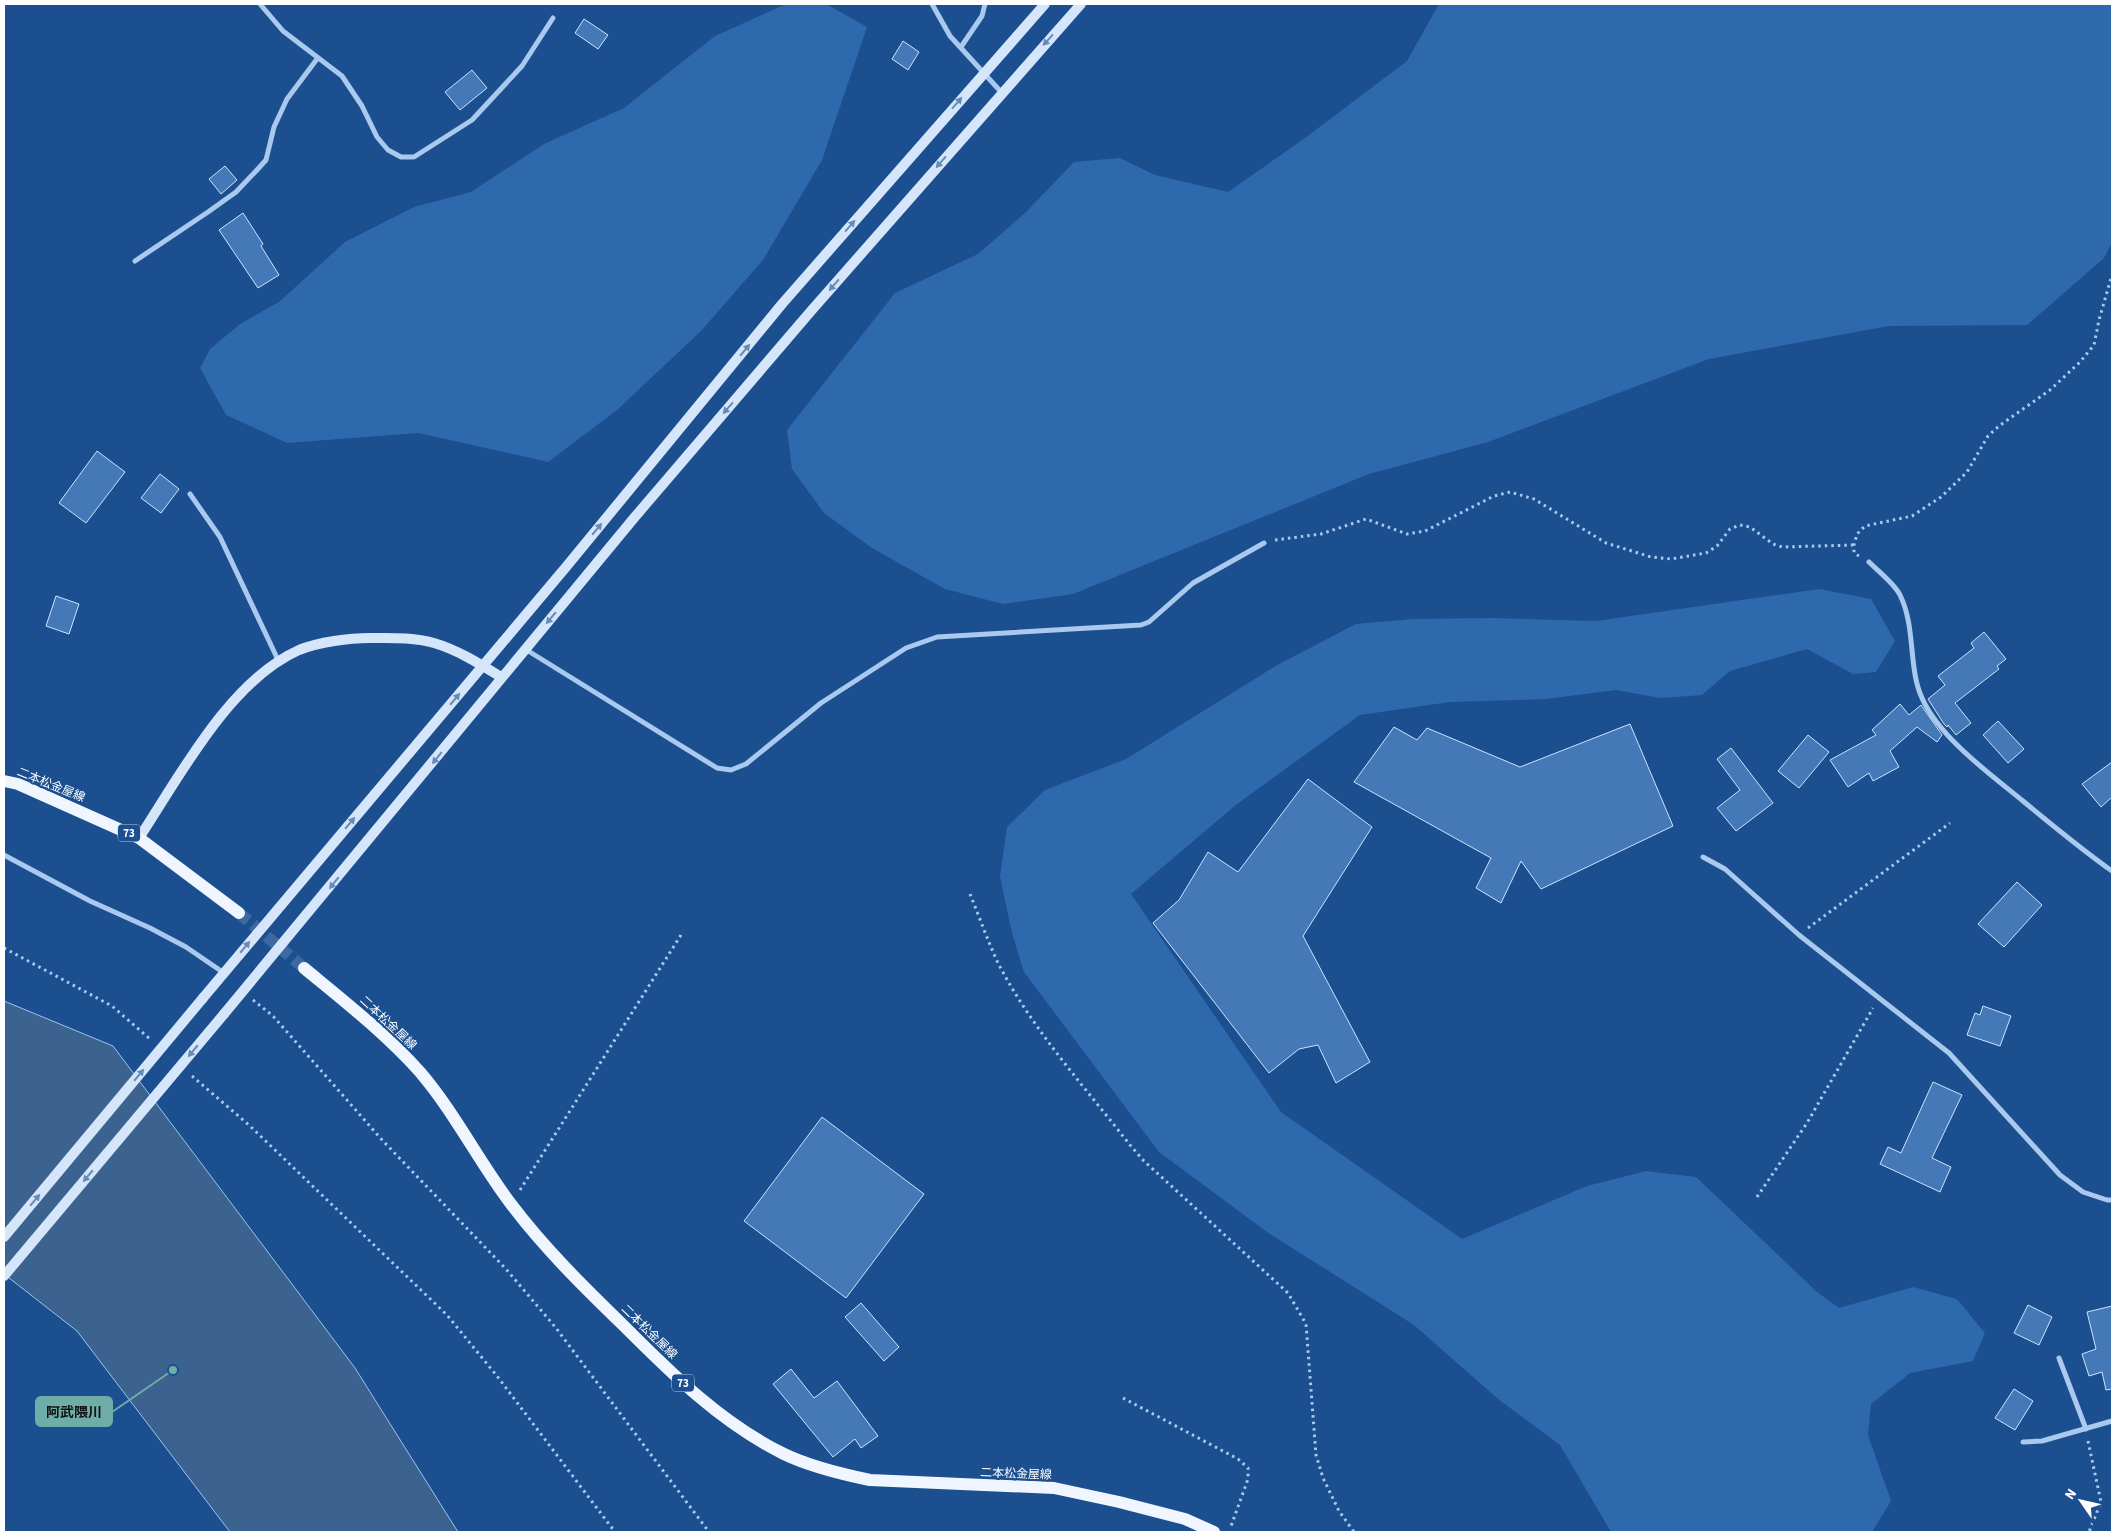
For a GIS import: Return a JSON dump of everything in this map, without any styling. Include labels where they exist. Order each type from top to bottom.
[{"type":"main road","name":"二本松金屋線","points":[[4,782],[18,784],[139,838],[238,913]]},
{"type":"main road","name":"二本松金屋線","points":[[304,968],[362,1016],[420,1073],[447,1106],[511,1204],[546,1246],[595,1298],[674,1376],[730,1423],[785,1454],[817,1466],[870,1480],[1054,1488],[1185,1519],[1214,1532]]},
{"type":"street","points":[[260,4],[283,31],[317,59],[342,76],[362,106],[376,137],[388,150],[401,158],[414,157],[472,120],[522,66],[553,18]]},
{"type":"street","points":[[932,4],[950,36],[1002,93]]},
{"type":"street","points":[[961,46],[982,16],[985,4]]},
{"type":"street","points":[[4,1237],[782,304],[1045,4]]},
{"type":"street","points":[[4,1276],[244,992],[501,677],[799,326],[1081,4]]},
{"type":"street","points":[[135,260],[236,192],[266,160],[274,128],[288,99],[317,59]]},
{"type":"street","points":[[190,494],[220,537],[279,662]]},
{"type":"street","points":[[525,649],[717,768],[731,770],[746,764],[821,703],[906,648],[937,637],[1141,625],[1149,622],[1193,583],[1264,543]]},
{"type":"street","points":[[1869,562],[1900,594],[1912,638],[1916,683],[1923,700],[1934,718],[1956,743],[1997,780],[2087,854],[2112,871]]},
{"type":"street","points":[[139,838],[206,736],[230,705],[258,678],[279,662],[300,650],[351,638],[393,638],[433,643],[466,656],[501,677]]},
{"type":"street","points":[[4,855],[90,901],[150,928],[186,947],[224,973]]},
{"type":"street","points":[[1703,857],[1725,869],[1799,935],[1949,1053],[2060,1175],[2083,1192],[2112,1200]]},
{"type":"street","points":[[2059,1358],[2086,1429]]},
{"type":"street","points":[[2023,1442],[2042,1441],[2112,1421]]},
{"type":"path","points":[[1869,562],[1854,553],[1854,545],[1858,534],[1864,526],[1912,516],[1941,497],[1967,472],[1988,436],[2050,390],[2080,362],[2094,345],[2112,275]]},
{"type":"path","points":[[1264,543],[1285,538],[1321,534],[1366,520],[1407,534],[1425,531],[1494,496],[1510,492],[1534,499],[1606,543],[1651,557],[1671,559],[1706,553],[1717,546],[1730,528],[1740,525],[1750,527],[1773,544],[1782,547],[1854,545]]},
{"type":"path","points":[[1799,935],[1950,823]]},
{"type":"path","points":[[970,894],[986,937],[998,962],[1037,1025],[1130,1145],[1144,1161],[1288,1292],[1299,1309],[1306,1324],[1316,1455],[1322,1478],[1339,1511],[1354,1532]]},
{"type":"path","points":[[511,1204],[681,935]]},
{"type":"path","points":[[4,948],[112,1006],[155,1044]]},
{"type":"path","points":[[244,992],[273,1016],[383,1140],[506,1268],[556,1328],[709,1532]]},
{"type":"path","points":[[1757,1197],[1807,1123],[1880,998]]},
{"type":"path","points":[[192,1075],[250,1126],[447,1315],[497,1376],[615,1532]]},
{"type":"path","points":[[1123,1398],[1238,1459],[1248,1468],[1248,1479],[1229,1532]]},
{"type":"path","points":[[2086,1429],[2101,1502],[2089,1532]]},
{"type":"shaded area","points":[[786,4],[826,4],[867,27],[822,160],[763,260],[701,331],[617,410],[548,462],[418,433],[287,443],[226,415],[200,368],[210,349],[240,324],[279,302],[345,242],[414,207],[471,192],[544,144],[624,108],[715,36]]},
{"type":"shaded area","points":[[1439,4],[2112,4],[2112,242],[2104,258],[2027,325],[1889,326],[1709,359],[1488,442],[1369,474],[1073,594],[1003,604],[945,589],[872,548],[824,513],[792,469],[787,430],[895,293],[978,254],[1027,211],[1074,162],[1120,158],[1155,175],[1228,192],[1305,138],[1407,61]]},
{"type":"shaded area","points":[[1819,589],[1871,599],[1895,641],[1876,672],[1853,674],[1807,649],[1730,671],[1702,695],[1660,698],[1616,690],[1546,699],[1450,702],[1360,715],[1237,804],[1131,894],[1281,1112],[1462,1239],[1587,1186],[1646,1171],[1696,1177],[1817,1292],[1839,1308],[1913,1287],[1957,1299],[1985,1333],[1973,1361],[1910,1373],[1871,1404],[1868,1435],[1891,1501],[1872,1532],[1611,1532],[1560,1445],[1498,1399],[1414,1325],[1267,1232],[1159,1152],[1024,972],[1012,933],[1000,877],[1007,827],[1045,790],[1126,759],[1279,664],[1356,624],[1413,619],[1490,618],[1596,621]]},
{"type":"shaded area","points":[[4,1001],[113,1046],[355,1368],[458,1532],[230,1532],[77,1331],[4,1274]]},
{"type":"building","points":[[584,19],[608,35],[598,49],[575,33]]},
{"type":"building","points":[[903,41],[919,52],[908,70],[892,59]]},
{"type":"building","points":[[472,70],[487,88],[460,110],[445,92]]},
{"type":"building","points":[[225,166],[237,180],[221,194],[209,179]]},
{"type":"building","points":[[243,213],[263,244],[261,246],[279,275],[258,288],[219,230]]},
{"type":"building","points":[[97,451],[125,472],[86,523],[59,503]]},
{"type":"building","points":[[160,474],[179,489],[161,513],[141,498]]},
{"type":"building","points":[[56,596],[79,604],[69,634],[46,626]]},
{"type":"building","points":[[1984,632],[2006,659],[1997,666],[1999,669],[1955,703],[1971,723],[1956,735],[1948,725],[1947,727],[1944,724],[1928,699],[1945,685],[1938,676],[1974,648],[1971,643]]},
{"type":"building","points":[[1900,704],[1909,715],[1921,705],[1942,735],[1937,742],[1917,727],[1890,751],[1899,767],[1873,781],[1869,773],[1848,787],[1830,760],[1876,735],[1872,730]]},
{"type":"building","points":[[1998,721],[2024,749],[2008,763],[1983,735]]},
{"type":"building","points":[[1630,724],[1673,826],[1541,889],[1521,861],[1501,903],[1476,888],[1491,858],[1354,782],[1394,727],[1417,740],[1427,728],[1520,767]]},
{"type":"building","points":[[1808,735],[1829,752],[1799,788],[1778,771]]},
{"type":"building","points":[[1731,748],[1773,803],[1736,831],[1717,808],[1740,790],[1717,759]]},
{"type":"building","points":[[2112,762],[2112,797],[2101,807],[2082,784]]},
{"type":"building","points":[[1308,779],[1372,827],[1303,936],[1370,1062],[1336,1083],[1318,1045],[1299,1049],[1269,1073],[1153,923],[1179,900],[1208,852],[1238,872]]},
{"type":"building","points":[[2017,882],[2042,905],[2004,947],[1978,924]]},
{"type":"building","points":[[1983,1006],[2011,1016],[2000,1046],[1967,1035],[1975,1013],[1980,1015]]},
{"type":"building","points":[[1933,1082],[1962,1095],[1932,1158],[1951,1167],[1940,1192],[1880,1164],[1888,1147],[1901,1153]]},
{"type":"building","points":[[822,1117],[924,1194],[846,1298],[744,1221]]},
{"type":"building","points":[[861,1303],[899,1347],[884,1361],[845,1317]]},
{"type":"building","points":[[2028,1305],[2052,1317],[2039,1345],[2014,1333]]},
{"type":"building","points":[[2112,1306],[2112,1389],[2106,1390],[2102,1372],[2089,1376],[2082,1354],[2096,1349],[2087,1312]]},
{"type":"building","points":[[791,1369],[814,1398],[837,1381],[878,1436],[861,1448],[855,1439],[833,1457],[773,1384]]},
{"type":"building","points":[[2014,1389],[2033,1401],[2015,1430],[1995,1418]]},
{"type":"tunnel","points":[[239,913],[304,968]]},
{"type":"place","name":"阿武隈川","points":[[173,1370]]}]
